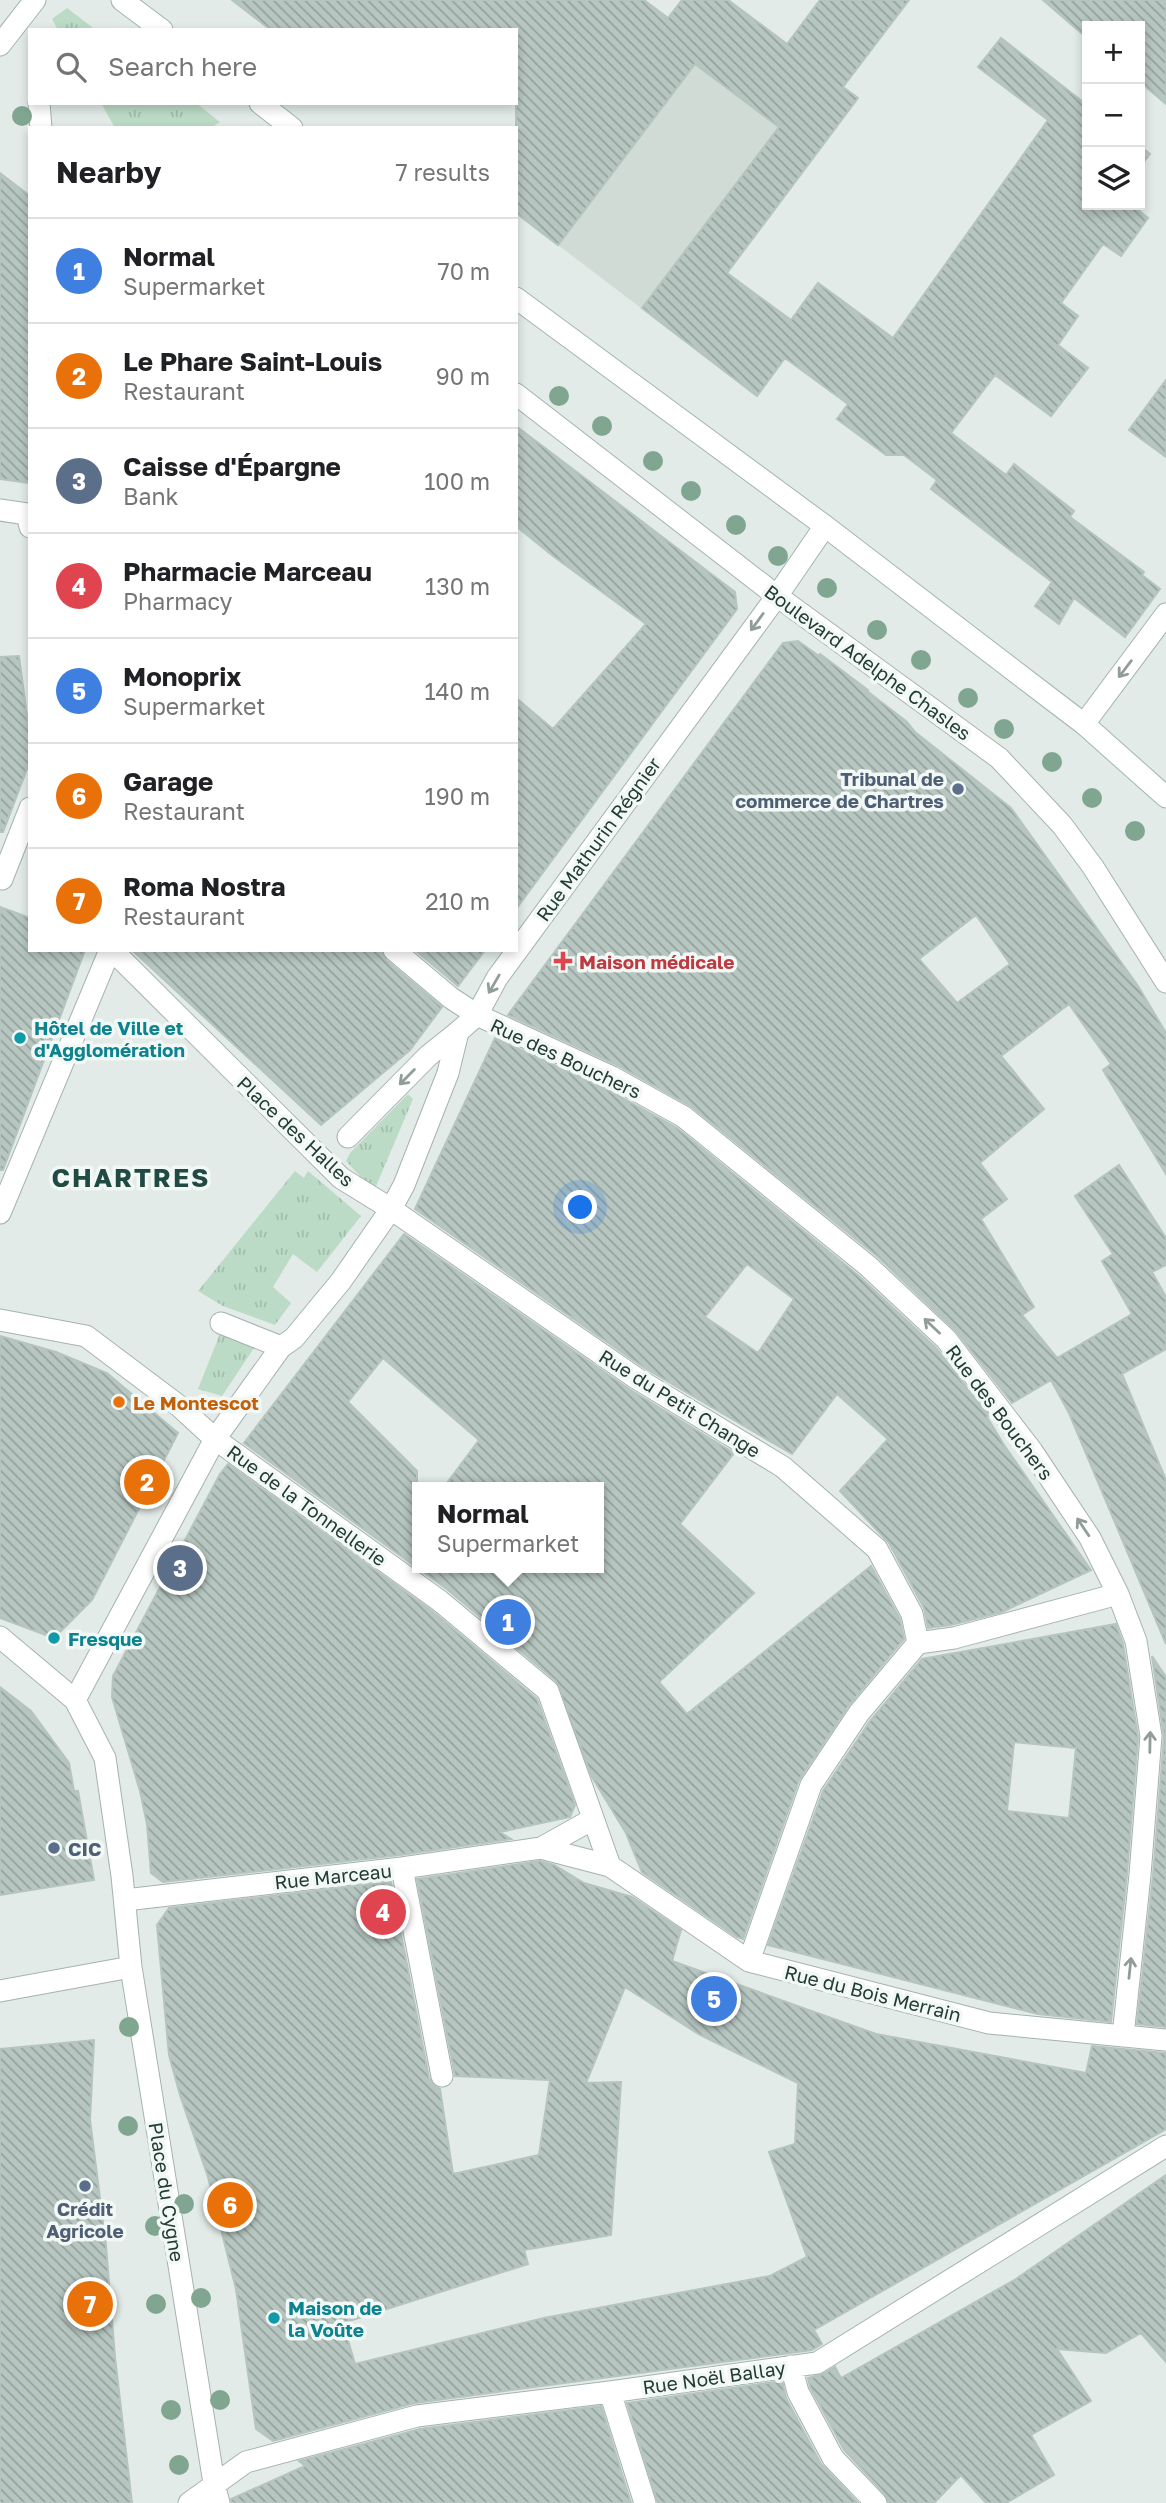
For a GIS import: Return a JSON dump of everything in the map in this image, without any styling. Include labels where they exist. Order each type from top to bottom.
[{"type":"street","points":[[122,0],[159,28]]},
{"type":"street","points":[[33,3],[33,28]]},
{"type":"street","points":[[0,45],[33,3]]},
{"type":"street","points":[[39,105],[41,126]]},
{"type":"street","points":[[263,105],[287,124]]},
{"type":"street","points":[[518,299],[825,526],[1084,724],[1166,797]]},
{"type":"street","name":"Boulevard Adelphe Chasles","points":[[518,396],[777,596],[999,758],[1062,825],[1166,982]]},
{"type":"street","points":[[0,510],[28,520]]},
{"type":"street","name":"Rue Mathurin Régnier","points":[[518,951],[777,596],[825,526]]},
{"type":"street","points":[[1084,724],[1166,614]]},
{"type":"street","points":[[0,878],[2,879],[28,813]]},
{"type":"street","name":"Place des Halles","points":[[0,1213],[110,952]]},
{"type":"street","name":"Place des Halles","points":[[113,952],[341,1178],[391,1209]]},
{"type":"street","name":"Rue des Bouchers","points":[[396,952],[451,998],[477,1015],[612,1077],[684,1117],[867,1266],[946,1339],[1032,1451],[1090,1538],[1118,1594],[1136,1641],[1151,1736],[1123,2036]]},
{"type":"street","name":"Rue Mathurin Régnier","points":[[348,1137],[428,1056],[477,1015],[517,952]]},
{"type":"street","points":[[0,1637],[75,1700],[215,1439],[281,1347],[294,1338],[341,1281],[391,1209],[404,1185],[448,1073],[458,1032]]},
{"type":"street","name":"Rue du Petit Change","points":[[391,1209],[636,1378],[783,1467],[877,1549],[912,1614],[918,1643]]},
{"type":"street","points":[[0,1320],[86,1336],[179,1406],[215,1439]]},
{"type":"street","points":[[221,1323],[281,1347]]},
{"type":"street","name":"Rue de la Tonnellerie","points":[[215,1439],[440,1601],[548,1691],[610,1866]]},
{"type":"street","points":[[749,1961],[811,1785],[859,1713],[918,1643],[954,1638],[1118,1594]]},
{"type":"street","name":"Place du Cygne","points":[[75,1700],[105,1758],[125,1899],[131,1967],[217,2493]]},
{"type":"street","name":"Rue Marceau","points":[[125,1899],[402,1868],[541,1848],[593,1819]]},
{"type":"street","name":"Rue Marceau","points":[[541,1848],[610,1866]]},
{"type":"street","name":"Rue du Bois Merrain","points":[[610,1866],[749,1961],[989,2023],[1166,2040]]},
{"type":"street","points":[[402,1868],[442,2076]]},
{"type":"street","points":[[0,1991],[131,1967]]},
{"type":"street","name":"Rue Noël Ballay","points":[[189,2503],[217,2493],[246,2462],[417,2416],[817,2363],[1166,2146]]},
{"type":"street","points":[[791,2366],[798,2392],[833,2458],[876,2503]]},
{"type":"street","points":[[610,2392],[645,2503]]},
{"type":"shaded area","points":[[682,0],[728,0],[858,98],[679,337],[520,216]]},
{"type":"green space","points":[[67,8],[93,28],[57,28],[52,19]]},
{"type":"green space","points":[[102,105],[199,105],[220,122],[213,126],[114,126]]},
{"type":"green space","points":[[408,1094],[413,1099],[374,1191],[346,1161],[350,1153]]},
{"type":"green space","points":[[295,1171],[304,1178],[308,1171],[361,1216],[317,1272],[293,1254],[273,1287],[291,1303],[275,1325],[223,1306],[198,1291]]},
{"type":"green space","points":[[221,1331],[256,1345],[222,1396],[198,1389]]},
{"type":"building","points":[[232,0],[644,0],[668,18],[682,0],[728,0],[787,44],[820,0],[909,0],[843,87],[858,98],[727,273],[791,320],[818,283],[893,338],[1048,120],[978,67],[1001,38],[1082,101],[1082,210],[1138,210],[1148,218],[1121,256],[1103,244],[1061,303],[1078,316],[1058,345],[1088,368],[1051,416],[995,375],[951,433],[1006,475],[1014,464],[1074,511],[1070,517],[1144,572],[1142,575],[1160,589],[1125,637],[1074,598],[1059,624],[1035,606],[1052,582],[931,489],[937,480],[904,455],[886,455],[837,419],[848,404],[785,358],[757,396],[642,308],[779,127],[695,64],[558,245],[518,215],[518,28],[268,28]]},
{"type":"building","points":[[1043,0],[1166,0],[1166,104],[1145,86],[1145,21],[1082,21],[1082,34]]},
{"type":"building","points":[[0,173],[28,194],[28,483],[0,479]]},
{"type":"building","points":[[1166,380],[1166,457],[1129,430]]},
{"type":"building","points":[[518,428],[735,592],[737,609],[518,906],[518,700],[553,729],[646,624],[518,528]]},
{"type":"building","points":[[798,641],[819,656],[820,654],[868,690],[907,722],[915,732],[1011,808],[1138,986],[1166,1033],[1166,1174],[1103,1070],[1111,1064],[1069,1004],[1001,1056],[1044,1109],[980,1163],[1007,1199],[981,1219],[1034,1307],[1022,1315],[1057,1358],[1132,1314],[1102,1261],[1113,1254],[1075,1196],[1119,1165],[1166,1238],[1166,1265],[1152,1272],[1166,1297],[1166,1349],[1122,1374],[1166,1480],[1166,1644],[1069,1413],[1051,1380],[1012,1403],[955,1330],[877,1256],[692,1107],[617,1065],[508,1015],[783,643]],"holes":[[[976,915],[1010,964],[957,1003],[919,959]]]},
{"type":"building","points":[[19,656],[28,723],[28,766],[3,832],[0,832],[0,657]]},
{"type":"building","name":"Hôtel de Ville et d'Agglomération","points":[[0,907],[28,917],[28,952],[84,952],[3,1170],[0,1170]]},
{"type":"building","points":[[134,952],[382,952],[386,960],[442,1007],[410,1050],[321,1125]]},
{"type":"building","points":[[417,952],[484,952],[458,986]]},
{"type":"building","points":[[495,1038],[606,1089],[677,1128],[859,1276],[936,1348],[989,1416],[987,1417],[1004,1445],[1091,1570],[1002,1612],[928,1628],[924,1608],[889,1543],[840,1491],[888,1439],[837,1394],[792,1454],[643,1367],[415,1209]],"holes":[[[747,1264],[794,1299],[758,1353],[705,1317]]]},
{"type":"building","points":[[404,1234],[629,1389],[734,1453],[680,1524],[754,1593],[659,1682],[687,1714],[871,1566],[900,1619],[904,1639],[849,1705],[799,1780],[743,1939],[642,1872],[626,1833],[592,1777],[556,1681],[424,1573],[604,1573],[604,1482],[448,1482],[479,1440],[383,1358],[348,1402],[417,1471],[417,1482],[412,1482],[412,1564],[244,1443]]},
{"type":"building","points":[[0,1336],[56,1352],[107,1373],[178,1433],[92,1600],[54,1638],[0,1618]]},
{"type":"building","points":[[228,1464],[432,1611],[537,1699],[575,1805],[570,1817],[500,1832],[511,1839],[400,1855],[163,1882],[151,1873],[147,1824],[112,1697],[113,1676],[220,1474]]},
{"type":"building","points":[[1116,1624],[1123,1644],[1138,1737],[1111,2022],[1038,2014],[768,1945],[823,1791],[870,1721],[922,1659]],"holes":[[[1014,1742],[1076,1748],[1069,1818],[1007,1811]]]},
{"type":"building","points":[[1152,1656],[1166,1677],[1166,2027],[1137,2024],[1164,1737]]},
{"type":"building","points":[[0,1687],[31,1711],[69,1763],[74,1791],[78,1791],[94,1880],[0,1895]]},
{"type":"building","points":[[540,1861],[554,1865],[584,1883],[632,1897],[681,1930],[672,1961],[876,2034],[1086,2073],[1092,2046],[1166,2053],[1166,2129],[814,2330],[822,2344],[812,2350],[415,2403],[273,2441],[256,2429],[236,2289],[208,2177],[169,2055],[157,1925],[169,1908],[391,1882],[429,2078],[433,2085],[440,2089],[453,2174],[539,2155],[550,2080],[455,2076],[417,1879]],"holes":[[[625,1987],[700,2035],[798,2083],[795,2144],[769,2152],[807,2257],[770,2276],[544,2318],[355,2364],[343,2323],[528,2264],[524,2250],[611,2235],[621,2082],[586,2083]]]},
{"type":"building","points":[[94,2040],[90,2120],[106,2245],[115,2357],[132,2503],[0,2503],[0,2049]]},
{"type":"building","points":[[1166,2175],[1166,2362],[1141,2333],[1106,2353],[1057,2349],[1091,2401],[1031,2435],[1054,2475],[1006,2503],[986,2503],[961,2475],[934,2503],[889,2503],[885,2494],[844,2450],[810,2387],[808,2378],[835,2367],[841,2378],[1016,2279]]},
{"type":"building","points":[[782,2381],[786,2398],[821,2464],[858,2503],[658,2503],[627,2403]]},
{"type":"building","points":[[601,2406],[631,2503],[232,2503],[231,2499],[305,2466],[299,2461],[420,2429]]},
{"type":"place","name":"Tribunal de commerce de Chartres","points":[[958,789]]},
{"type":"place","name":"Maison médicale","points":[[563,961]]},
{"type":"place","name":"Hôtel de Ville et d'Agglomération","points":[[20,1038]]},
{"type":"place","name":"Le Montescot","points":[[119,1402]]},
{"type":"place","name":"Le Phare Saint-Louis","points":[[147,1482]]},
{"type":"place","name":"Caisse d'Épargne","points":[[180,1568]]},
{"type":"place","name":"Normal","points":[[508,1622]]},
{"type":"place","name":"Fresque","points":[[54,1638]]},
{"type":"place","name":"CIC","points":[[54,1848]]},
{"type":"place","name":"Pharmacie Marceau","points":[[383,1912]]},
{"type":"place","name":"Monoprix","points":[[714,1999]]},
{"type":"place","name":"Crédit Agricole","points":[[85,2186]]},
{"type":"place","name":"Garage","points":[[230,2205]]},
{"type":"place","name":"Roma Nostra","points":[[90,2304]]},
{"type":"place","name":"Maison de la Voûte","points":[[274,2318]]},
{"type":"district","name":"CHARTRES","points":[[131,1177]]}]
